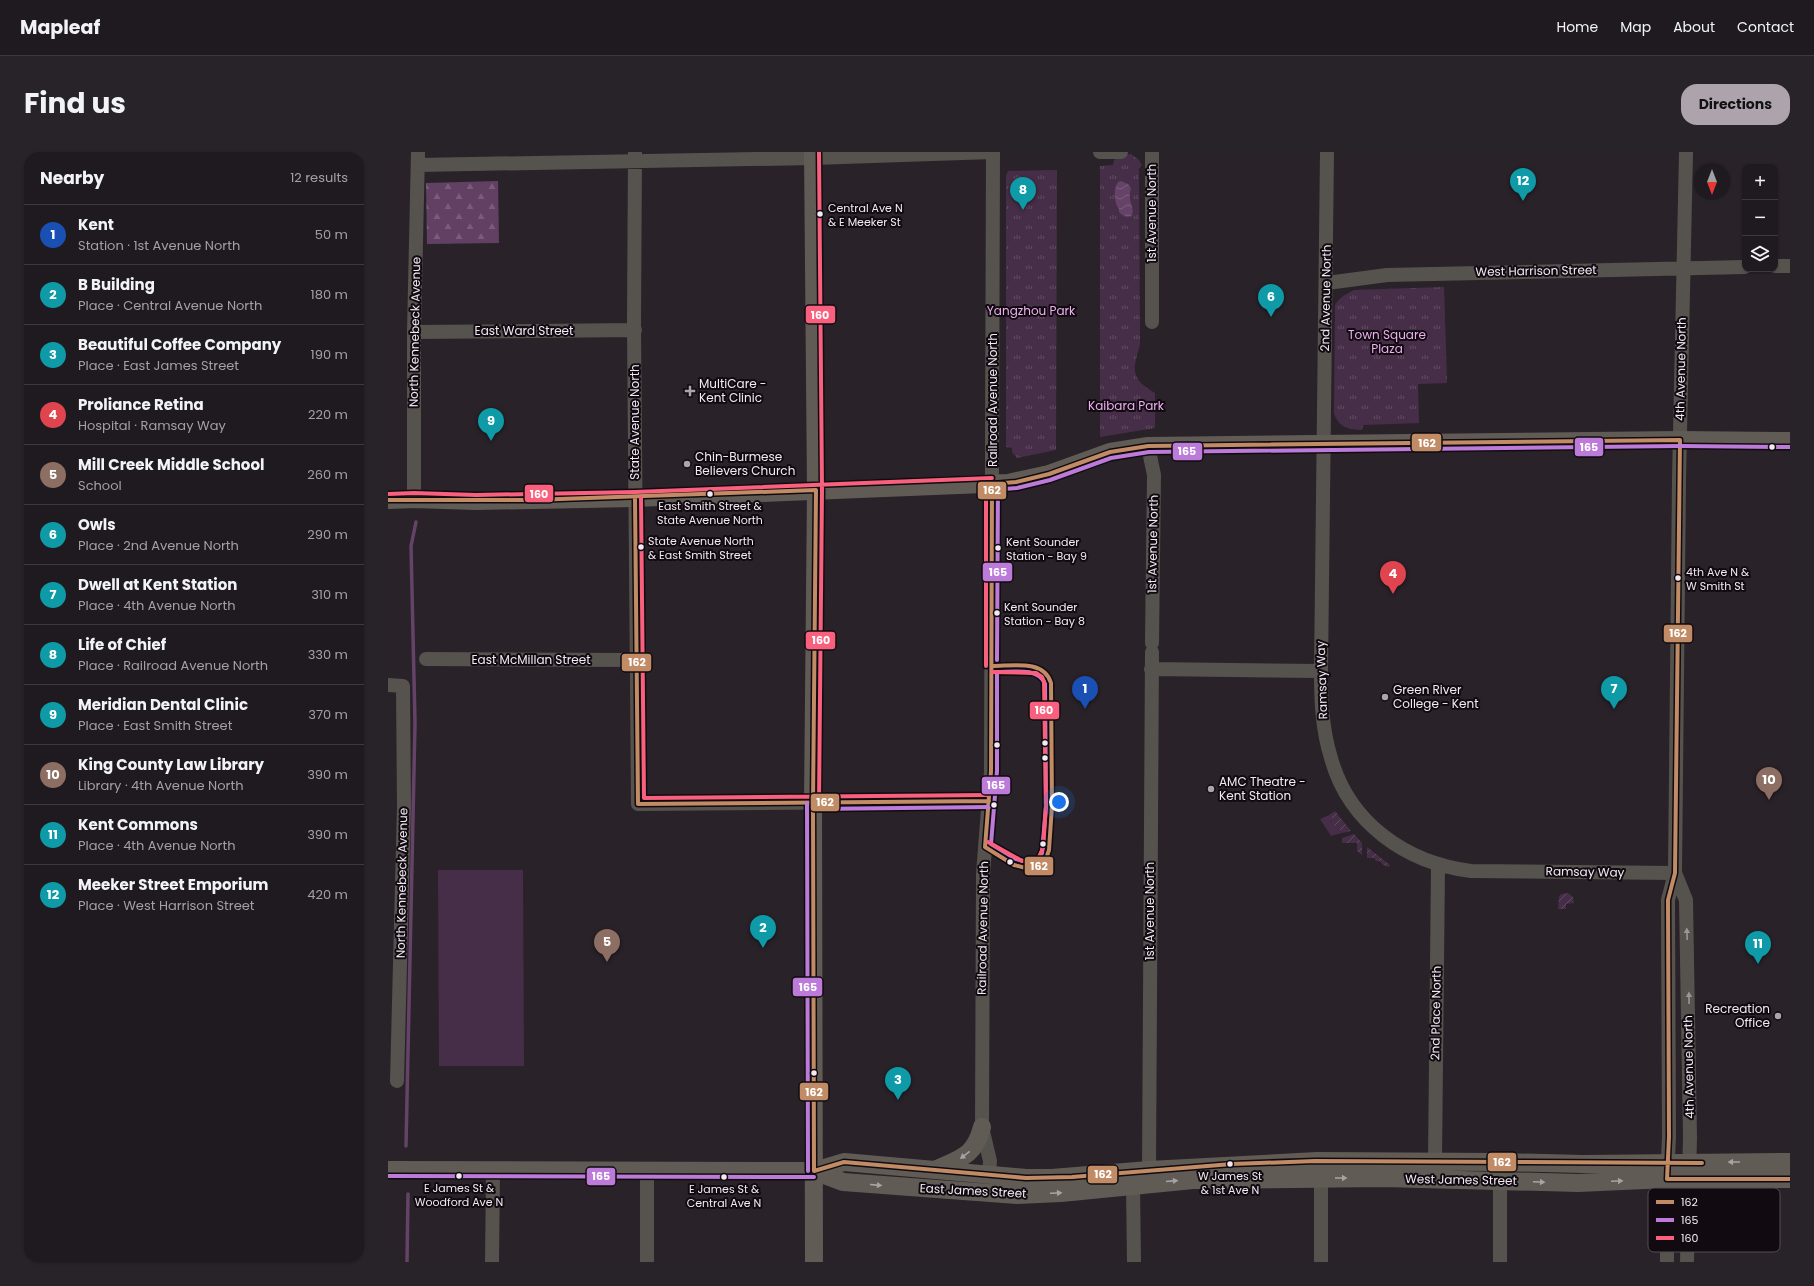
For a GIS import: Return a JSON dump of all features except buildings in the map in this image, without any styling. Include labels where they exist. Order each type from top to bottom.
[{"type":"main road","points":[[813,155],[816,490],[813,803],[814,1262]]},
{"type":"main road","points":[[388,500],[414,499],[482,501],[635,498],[992,484],[1016,482],[1042,476],[1092,460],[1110,452],[1148,446],[1680,440],[1790,441]]},
{"type":"main road","points":[[935,1170],[956,1161],[969,1152],[979,1140],[982,1127]]},
{"type":"main road","name":"West James Street","points":[[1052,1178],[1149,1170],[1310,1161],[1434,1161],[1583,1164],[1790,1179]]},
{"type":"main road","points":[[1360,1178],[1374,1170],[1427,1169],[1434,1161]]},
{"type":"main road","name":"East James Street","points":[[388,1170],[493,1172],[814,1171],[844,1162],[1026,1178],[1052,1178]]},
{"type":"main road","name":"West James Street","points":[[1689,1171],[1790,1162]]},
{"type":"main road","name":"East James Street","points":[[814,1171],[843,1182],[987,1194],[1061,1193],[1133,1185]]},
{"type":"main road","name":"West James Street","points":[[1133,1185],[1194,1180],[1321,1178],[1500,1180],[1578,1183],[1667,1171]]},
{"type":"street","points":[[418,158],[993,152]]},
{"type":"street","name":"Railroad Avenue North","points":[[989,1174],[990,1162],[982,1127],[983,874],[989,801],[993,152]]},
{"type":"street","points":[[1100,152],[1121,152]]},
{"type":"street","name":"1st Avenue North","points":[[1152,152],[1152,322]]},
{"type":"street","name":"2nd Avenue North","points":[[1323,445],[1327,283],[1328,152]]},
{"type":"street","name":"4th Avenue North","points":[[1667,1188],[1668,900],[1676,873],[1680,440],[1686,152]]},
{"type":"street","name":"State Avenue North","points":[[635,156],[634,330],[638,804],[813,803]]},
{"type":"street","name":"North Kennebeck Avenue","points":[[414,499],[414,332],[418,158]]},
{"type":"street","points":[[1778,266],[1790,266]]},
{"type":"street","name":"West Harrison Street","points":[[1327,283],[1387,275],[1742,267]]},
{"type":"street","name":"East Ward Street","points":[[414,332],[634,330]]},
{"type":"street","name":"Ramsay Way","points":[[1323,445],[1320,671],[1321,707],[1325,735],[1331,759],[1344,789],[1353,804],[1381,834],[1395,845],[1438,865],[1471,871],[1676,873]]},
{"type":"street","name":"1st Avenue North","points":[[1148,446],[1154,475],[1151,669],[1149,1170]]},
{"type":"street","name":"East McMillan Street","points":[[426,659],[636,660]]},
{"type":"street","points":[[1151,669],[1320,671]]},
{"type":"street","name":"North Kennebeck Avenue","points":[[388,685],[403,686],[404,807],[397,1081]]},
{"type":"street","points":[[813,803],[989,801]]},
{"type":"street","name":"2nd Place North","points":[[1434,1161],[1438,865]]},
{"type":"street","name":"4th Avenue North","points":[[1676,873],[1686,900],[1689,1188]]},
{"type":"street","points":[[647,1262],[648,1171]]},
{"type":"street","points":[[492,1262],[493,1172]]},
{"type":"street","points":[[1321,1178],[1321,1262]]},
{"type":"street","points":[[1500,1180],[1500,1262]]},
{"type":"street","points":[[1133,1185],[1134,1262]]},
{"type":"street","name":"4th Avenue North","points":[[1668,1252],[1668,1262]]},
{"type":"street","name":"4th Avenue North","points":[[1687,1252],[1687,1262]]},
{"type":"green space","name":"Kaibara Park","points":[[1131,154],[1139,160],[1142,165],[1139,169],[1140,344],[1136,358],[1135,371],[1138,380],[1145,387],[1155,393],[1155,428],[1100,437],[1100,166],[1113,165],[1114,160],[1124,155]]},
{"type":"green space","name":"Yangzhou Park","points":[[1057,170],[1056,450],[1017,458],[1012,452],[1012,448],[1006,447],[1006,176],[1008,171]]},
{"type":"green space","points":[[498,181],[499,243],[427,244],[426,183]]},
{"type":"green space","name":"Town Square Plaza","points":[[1444,287],[1447,383],[1418,384],[1419,423],[1363,425],[1362,430],[1348,428],[1341,425],[1334,413],[1335,305],[1337,302],[1343,296],[1354,290]]},
{"type":"green space","points":[[1335,811],[1351,831],[1342,833],[1337,826],[1331,825],[1332,819],[1329,815]]},
{"type":"green space","points":[[1329,815],[1332,819],[1331,822],[1337,826],[1342,833],[1331,836],[1320,819]]},
{"type":"green space","points":[[1354,834],[1362,843],[1362,855],[1357,851],[1357,843],[1342,843],[1342,838]]},
{"type":"green space","points":[[1367,847],[1390,865],[1389,867],[1383,865],[1380,861],[1376,861],[1374,858],[1367,858]]},
{"type":"green space","points":[[438,870],[523,870],[524,1066],[439,1066]]},
{"type":"green space","points":[[1568,893],[1573,897],[1574,903],[1566,904],[1566,909],[1558,909],[1559,896]]},
{"type":"water","points":[[1121,181],[1128,184],[1131,188],[1130,197],[1133,212],[1132,216],[1130,217],[1126,217],[1119,212],[1116,203],[1115,188],[1118,182]]},
{"type":"waterway","points":[[406,1146],[415,723],[411,546],[416,522]]},
{"type":"waterway","points":[[407,1262],[408,1194]]},
{"type":"transit line","name":"160","points":[[819,152],[822,490],[819,803]]},
{"type":"transit line","name":"162","points":[[992,666],[1018,665],[1035,667],[1042,670],[1047,675],[1051,683],[1052,806],[1049,850],[1041,865],[1035,868],[1026,868],[1014,865],[985,847],[991,771],[992,484],[1016,482],[1049,474],[1110,452],[1148,446],[1680,440],[1675,873],[1668,900],[1669,1137],[1667,1179],[1790,1179]]},
{"type":"transit line","name":"165","points":[[992,490],[1017,488],[1050,480],[1111,458],[1149,452],[1680,446],[1790,447]]},
{"type":"transit line","name":"160","points":[[388,494],[414,493],[476,495],[635,492],[992,478]]},
{"type":"transit line","name":"160","points":[[986,484],[986,666]]},
{"type":"transit line","name":"165","points":[[997,660],[998,484]]},
{"type":"transit line","name":"162","points":[[388,500],[532,500],[816,490],[813,803],[814,1171],[844,1162],[1026,1178],[1072,1177],[1232,1164],[1315,1161],[1702,1163]]},
{"type":"transit line","name":"162","points":[[635,498],[638,804],[989,801]]},
{"type":"transit line","name":"160","points":[[641,498],[644,798],[989,795]]},
{"type":"transit line","name":"165","points":[[1017,671],[1031,673],[1037,675],[1045,684],[1046,806],[1042,853],[1037,860],[1027,862],[1016,859],[991,844],[997,771],[997,672],[1017,671]]},
{"type":"transit line","name":"160","points":[[988,842],[1022,861],[1034,861],[1039,857],[1043,848],[1046,806],[1044,682],[1042,677],[1036,673],[992,672]]},
{"type":"transit line","name":"165","points":[[807,803],[808,1171]]},
{"type":"transit line","name":"165","points":[[813,809],[989,807]]},
{"type":"transit line","name":"165","points":[[388,1176],[814,1177]]},
{"type":"place","name":"Meeker Street Emporium","points":[[1523,201]]},
{"type":"place","name":"Life of Chief","points":[[1023,210]]},
{"type":"place","name":"Central Ave N & E Meeker St","points":[[820,214]]},
{"type":"place","name":"Owls","points":[[1271,317]]},
{"type":"place","name":"MultiCare - Kent Clinic","points":[[690,391]]},
{"type":"place","name":"Meridian Dental Clinic","points":[[491,441]]},
{"type":"place","name":"Chin-Burmese Believers Church","points":[[687,464]]},
{"type":"place","name":"East Smith Street & State Avenue North","points":[[710,494]]},
{"type":"place","name":"State Avenue North & East Smith Street","points":[[641,547]]},
{"type":"place","name":"Kent Sounder Station - Bay 9","points":[[998,548]]},
{"type":"place","name":"4th Ave N & W Smith St","points":[[1678,578]]},
{"type":"place","name":"Proliance Retina","points":[[1393,594]]},
{"type":"place","name":"Kent Sounder Station - Bay 8","points":[[997,613]]},
{"type":"place","name":"Green River College - Kent","points":[[1385,697]]},
{"type":"place","name":"Kent","points":[[1085,709]]},
{"type":"place","name":"Dwell at Kent Station","points":[[1614,709]]},
{"type":"place","name":"AMC Theatre - Kent Station","points":[[1211,789]]},
{"type":"place","name":"King County Law Library","points":[[1769,800]]},
{"type":"place","name":"B Building","points":[[763,948]]},
{"type":"place","name":"Mill Creek Middle School","points":[[607,962]]},
{"type":"place","name":"Kent Commons","points":[[1758,964]]},
{"type":"place","name":"Recreation Office","points":[[1778,1016]]},
{"type":"place","name":"Beautiful Coffee Company","points":[[898,1100]]},
{"type":"place","name":"W James St & 1st Ave N","points":[[1230,1164]]},
{"type":"place","name":"E James St & Woodford Ave N","points":[[459,1176]]},
{"type":"place","name":"E James St & Central Ave N","points":[[724,1177]]}]
